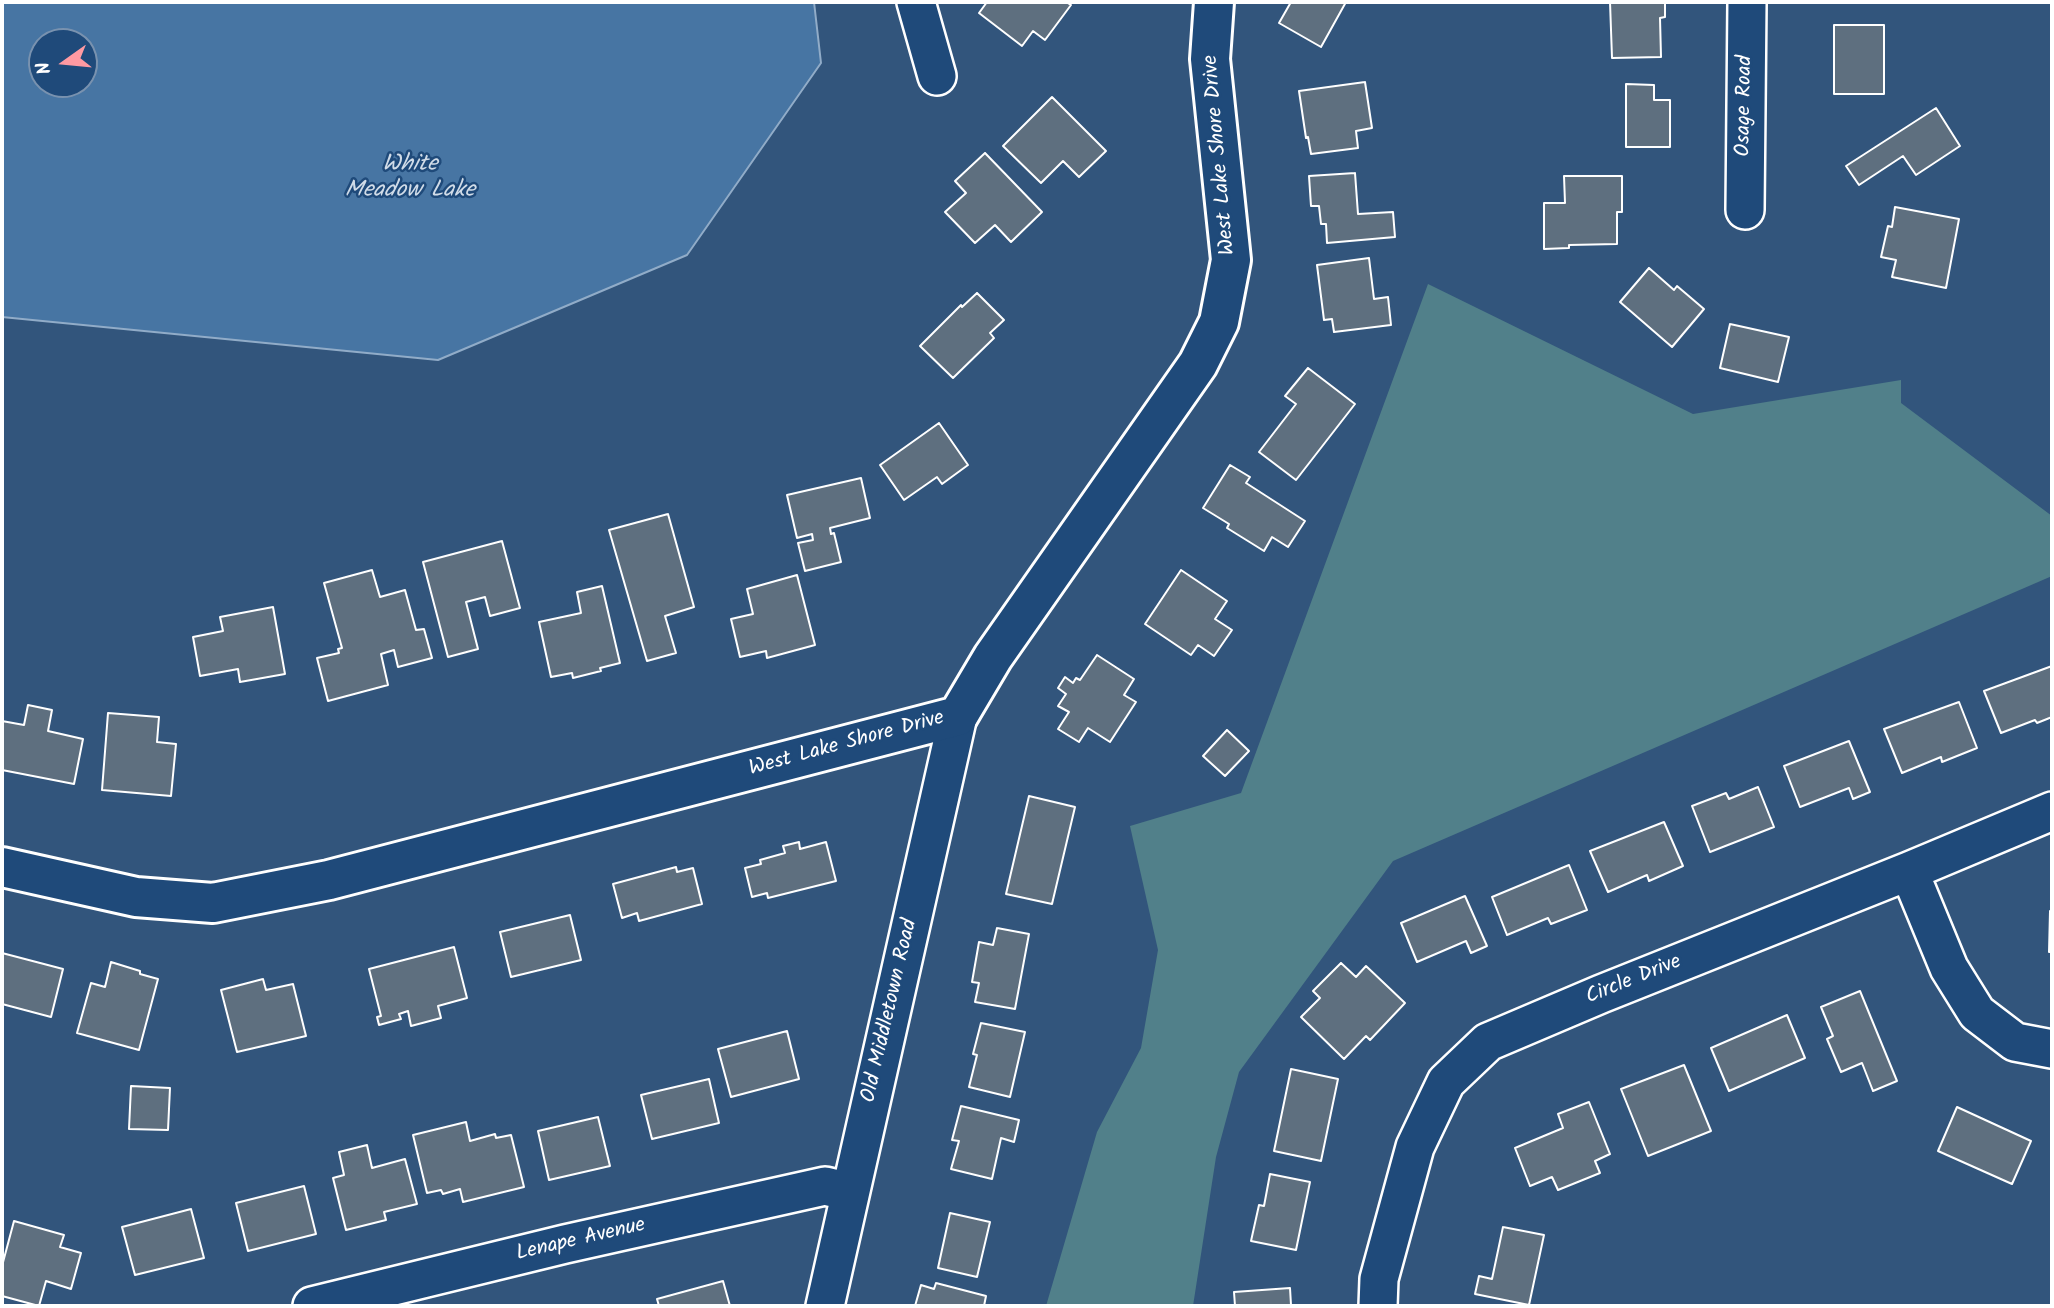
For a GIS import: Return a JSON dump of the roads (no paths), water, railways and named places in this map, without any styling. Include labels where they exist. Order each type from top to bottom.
[{"type":"street","points":[[915,2],[937,76]]},
{"type":"street","name":"West Lake Shore Drive","points":[[2,867],[136,897],[186,902],[224,901],[329,880],[958,716],[993,657],[1198,363],[1219,321],[1231,260],[1210,59],[1214,2]]},
{"type":"street","name":"Osage Road","points":[[1745,210],[1747,2]]},
{"type":"street","name":"Old Middletown Road","points":[[825,1306],[958,716]]},
{"type":"street","name":"Circle Drive","points":[[1378,1306],[1379,1279],[1415,1147],[1446,1082],[1488,1042],[2052,811]]},
{"type":"street","points":[[1909,871],[1949,968],[1977,1013],[2015,1042],[2052,1049]]},
{"type":"street","name":"Lenape Avenue","points":[[312,1306],[565,1244],[825,1186],[850,1192]]},
{"type":"water","name":"White Meadow Lake","points":[[2,2],[814,2],[821,63],[687,255],[438,360],[2,317]]}]
